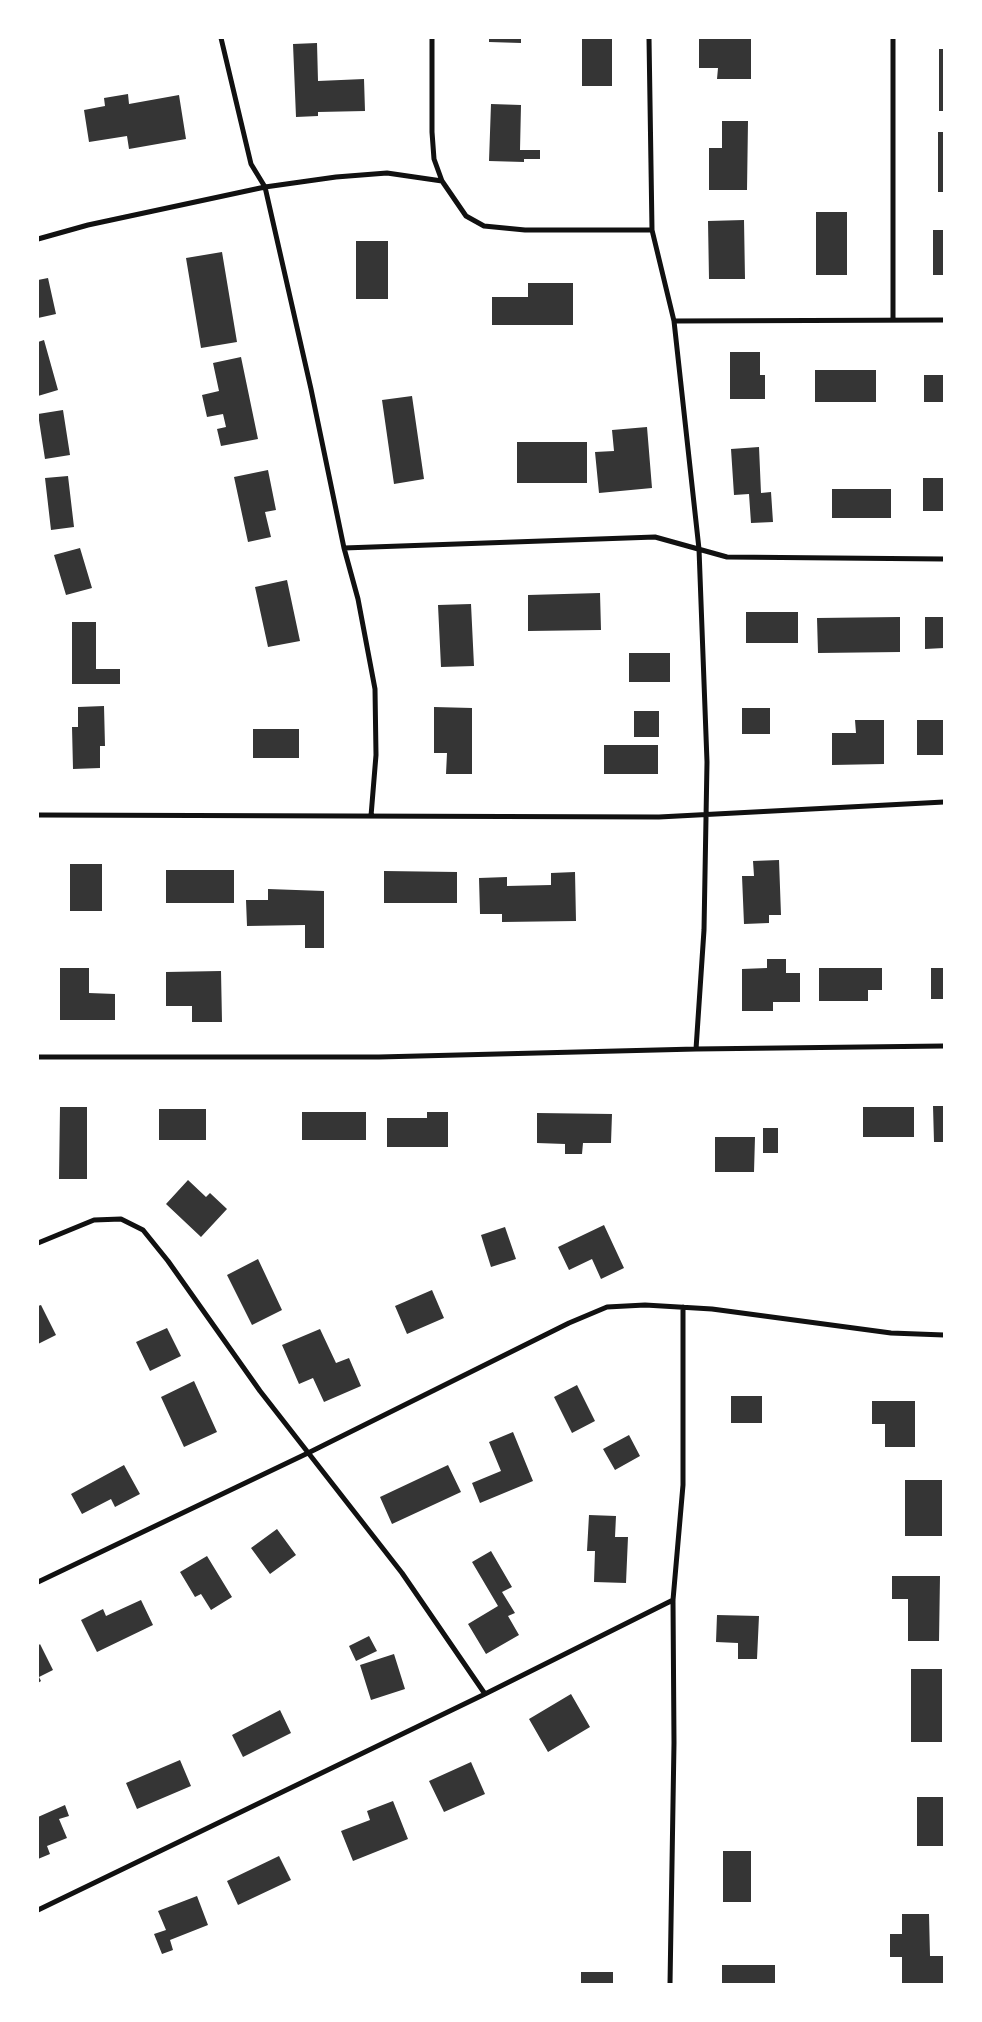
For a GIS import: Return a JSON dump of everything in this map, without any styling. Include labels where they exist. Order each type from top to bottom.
[{"type":"street","points":[[221,38],[250,164],[265,187],[311,389],[344,548],[358,599],[376,688],[376,755],[370,816]]},
{"type":"street","points":[[432,38],[432,132],[434,160],[442,181],[466,216],[484,226],[525,230],[652,230]]},
{"type":"street","points":[[649,38],[652,230],[674,321],[699,550],[707,762],[704,930],[696,1049]]},
{"type":"street","points":[[893,38],[893,320]]},
{"type":"street","points":[[38,239],[88,225],[265,187],[336,177],[387,173],[442,181]]},
{"type":"street","points":[[674,321],[944,320]]},
{"type":"street","points":[[344,548],[656,537],[727,556],[944,559]]},
{"type":"street","points":[[38,815],[659,817],[944,802]]},
{"type":"street","points":[[38,1057],[379,1057],[696,1049],[944,1046]]},
{"type":"street","points":[[38,1243],[94,1220],[121,1219],[143,1230],[168,1261],[260,1391],[402,1573],[485,1694]]},
{"type":"street","points":[[38,1582],[308,1452],[569,1323],[607,1308],[645,1305],[712,1309],[891,1332],[944,1335]]},
{"type":"street","points":[[670,1984],[674,1743],[673,1600],[683,1485],[683,1307]]},
{"type":"street","points":[[38,1910],[485,1694],[673,1600]]},
{"type":"building","points":[[489,38],[521,38],[521,43],[489,42]]},
{"type":"building","points":[[582,38],[612,38],[612,86],[582,86]]},
{"type":"building","points":[[699,38],[751,38],[751,79],[717,79],[718,68],[699,68]]},
{"type":"building","points":[[317,43],[318,81],[364,79],[365,111],[318,112],[318,116],[296,117],[293,44]]},
{"type":"building","points":[[939,49],[944,49],[944,111],[939,111]]},
{"type":"building","points":[[128,94],[129,104],[179,95],[186,139],[129,149],[127,136],[89,142],[84,110],[105,106],[104,98]]},
{"type":"building","points":[[491,104],[521,105],[520,150],[540,150],[540,159],[524,159],[524,162],[489,161]]},
{"type":"building","points":[[722,121],[748,121],[747,190],[709,190],[709,148],[722,148]]},
{"type":"building","points":[[938,132],[944,132],[944,192],[938,192]]},
{"type":"building","points":[[816,212],[847,212],[847,275],[816,275]]},
{"type":"building","points":[[744,220],[745,279],[709,279],[708,221]]},
{"type":"building","points":[[933,230],[944,230],[944,275],[933,275]]},
{"type":"building","points":[[356,241],[388,241],[388,299],[356,299]]},
{"type":"building","points":[[222,252],[237,342],[201,348],[186,258]]},
{"type":"building","points":[[48,278],[56,314],[38,318],[38,280]]},
{"type":"building","points":[[528,283],[573,283],[573,325],[492,325],[492,297],[528,297]]},
{"type":"building","points":[[44,340],[58,390],[38,396],[38,342]]},
{"type":"building","points":[[730,352],[760,352],[760,375],[765,375],[765,399],[730,399]]},
{"type":"building","points":[[241,357],[258,439],[221,446],[217,429],[226,427],[223,414],[207,417],[202,395],[219,391],[213,363]]},
{"type":"building","points":[[815,370],[876,370],[876,402],[815,402]]},
{"type":"building","points":[[924,375],[944,375],[944,402],[924,402]]},
{"type":"building","points":[[412,396],[424,479],[394,484],[382,400]]},
{"type":"building","points":[[63,410],[70,455],[45,459],[38,414]]},
{"type":"building","points":[[647,427],[652,488],[599,493],[595,452],[614,451],[612,430]]},
{"type":"building","points":[[517,442],[587,442],[587,483],[517,483]]},
{"type":"building","points":[[759,447],[761,493],[771,492],[773,522],[751,523],[749,494],[734,495],[731,449]]},
{"type":"building","points":[[268,470],[276,510],[265,512],[271,537],[248,542],[234,477]]},
{"type":"building","points":[[68,476],[74,527],[51,530],[45,478]]},
{"type":"building","points":[[923,478],[944,478],[944,511],[923,511]]},
{"type":"building","points":[[832,489],[891,489],[891,518],[832,518]]},
{"type":"building","points":[[80,548],[92,588],[66,595],[54,555]]},
{"type":"building","points":[[287,580],[300,641],[268,647],[255,587]]},
{"type":"building","points":[[600,593],[601,630],[528,631],[528,595]]},
{"type":"building","points":[[471,604],[474,666],[441,667],[438,605]]},
{"type":"building","points":[[746,612],[798,612],[798,643],[746,643]]},
{"type":"building","points":[[900,617],[900,652],[818,653],[817,618]]},
{"type":"building","points":[[925,617],[944,617],[944,648],[925,649]]},
{"type":"building","points":[[72,622],[96,622],[96,669],[120,669],[120,684],[72,684]]},
{"type":"building","points":[[629,653],[670,653],[670,682],[629,682]]},
{"type":"building","points":[[104,706],[105,746],[100,746],[100,768],[73,769],[72,727],[78,727],[78,707]]},
{"type":"building","points":[[434,707],[472,708],[472,774],[446,774],[447,753],[434,753]]},
{"type":"building","points":[[742,708],[770,708],[770,734],[742,734]]},
{"type":"building","points":[[634,711],[659,711],[659,737],[634,737]]},
{"type":"building","points":[[855,720],[884,720],[884,764],[832,765],[832,733],[856,733]]},
{"type":"building","points":[[917,720],[944,720],[944,755],[917,755]]},
{"type":"building","points":[[253,729],[299,729],[299,758],[253,758]]},
{"type":"building","points":[[604,745],[658,745],[658,774],[604,774]]},
{"type":"building","points":[[779,860],[781,915],[769,915],[769,923],[744,924],[742,876],[754,876],[753,861]]},
{"type":"building","points":[[70,864],[102,864],[102,911],[70,911]]},
{"type":"building","points":[[166,870],[234,870],[234,903],[166,903]]},
{"type":"building","points":[[384,871],[457,872],[457,903],[384,903]]},
{"type":"building","points":[[575,872],[576,921],[502,922],[502,914],[480,914],[479,878],[507,877],[507,886],[551,885],[551,873]]},
{"type":"building","points":[[268,889],[324,891],[324,948],[305,948],[305,925],[247,926],[246,900],[268,900]]},
{"type":"building","points":[[767,959],[786,959],[786,973],[800,973],[800,1002],[773,1002],[773,1011],[742,1011],[742,969],[767,968]]},
{"type":"building","points":[[60,968],[89,968],[89,993],[115,994],[115,1020],[60,1020]]},
{"type":"building","points":[[819,968],[882,968],[882,990],[868,990],[868,1001],[819,1001]]},
{"type":"building","points":[[931,968],[944,968],[944,999],[931,999]]},
{"type":"building","points":[[221,971],[222,1022],[192,1022],[192,1006],[166,1006],[166,972]]},
{"type":"building","points":[[933,1106],[944,1106],[944,1142],[934,1142]]},
{"type":"building","points":[[60,1107],[87,1107],[87,1179],[59,1179]]},
{"type":"building","points":[[863,1107],[914,1107],[914,1137],[863,1137]]},
{"type":"building","points":[[159,1109],[206,1109],[206,1140],[159,1140]]},
{"type":"building","points":[[302,1112],[366,1112],[366,1140],[302,1140]]},
{"type":"building","points":[[427,1112],[448,1112],[448,1147],[387,1147],[387,1118],[427,1118]]},
{"type":"building","points":[[537,1113],[612,1114],[611,1143],[583,1143],[582,1154],[565,1154],[565,1144],[537,1143]]},
{"type":"building","points":[[763,1128],[778,1128],[778,1153],[763,1153]]},
{"type":"building","points":[[715,1137],[755,1137],[754,1172],[715,1172]]},
{"type":"building","points":[[188,1180],[206,1197],[210,1193],[227,1209],[201,1237],[166,1204]]},
{"type":"building","points":[[604,1225],[624,1268],[601,1279],[592,1259],[569,1270],[558,1247]]},
{"type":"building","points":[[505,1227],[516,1259],[491,1267],[481,1235]]},
{"type":"building","points":[[258,1259],[282,1310],[252,1325],[227,1275]]},
{"type":"building","points":[[432,1290],[444,1318],[407,1334],[395,1306]]},
{"type":"building","points":[[41,1305],[56,1335],[38,1344],[38,1306]]},
{"type":"building","points":[[167,1328],[181,1356],[150,1371],[136,1342]]},
{"type":"building","points":[[320,1329],[336,1363],[349,1358],[361,1386],[324,1402],[313,1378],[299,1384],[282,1345]]},
{"type":"building","points":[[194,1381],[217,1432],[184,1447],[161,1397]]},
{"type":"building","points":[[577,1385],[595,1421],[572,1433],[554,1397]]},
{"type":"building","points":[[731,1396],[762,1396],[762,1423],[731,1423]]},
{"type":"building","points":[[872,1401],[915,1401],[915,1447],[885,1447],[885,1424],[872,1424]]},
{"type":"building","points":[[513,1432],[533,1481],[480,1503],[472,1483],[501,1471],[489,1442]]},
{"type":"building","points":[[629,1435],[640,1456],[615,1470],[603,1449]]},
{"type":"building","points":[[124,1465],[140,1494],[115,1507],[111,1499],[82,1514],[71,1494]]},
{"type":"building","points":[[448,1465],[461,1492],[392,1524],[380,1497]]},
{"type":"building","points":[[905,1480],[942,1480],[942,1536],[905,1536]]},
{"type":"building","points":[[589,1515],[616,1516],[615,1537],[628,1537],[626,1583],[594,1582],[595,1551],[587,1551]]},
{"type":"building","points":[[277,1529],[296,1555],[270,1574],[251,1548]]},
{"type":"building","points":[[491,1551],[512,1587],[502,1592],[515,1613],[508,1616],[519,1635],[486,1654],[468,1624],[498,1606],[472,1562]]},
{"type":"building","points":[[207,1556],[232,1597],[211,1610],[201,1594],[195,1597],[180,1572]]},
{"type":"building","points":[[892,1576],[940,1576],[939,1641],[908,1641],[908,1599],[892,1599]]},
{"type":"building","points":[[141,1600],[153,1625],[97,1652],[81,1620],[103,1609],[106,1616]]},
{"type":"building","points":[[717,1615],[759,1616],[757,1659],[738,1659],[738,1643],[716,1642]]},
{"type":"building","points":[[369,1636],[377,1651],[356,1661],[349,1646]]},
{"type":"building","points":[[40,1644],[53,1670],[39,1677],[41,1681],[38,1683],[38,1646]]},
{"type":"building","points":[[394,1654],[405,1689],[371,1700],[360,1665]]},
{"type":"building","points":[[911,1669],[942,1669],[942,1742],[911,1742]]},
{"type":"building","points":[[571,1694],[590,1727],[548,1752],[529,1719]]},
{"type":"building","points":[[280,1710],[291,1733],[243,1757],[232,1735]]},
{"type":"building","points":[[180,1760],[191,1786],[137,1809],[126,1783]]},
{"type":"building","points":[[471,1762],[485,1794],[444,1812],[429,1781]]},
{"type":"building","points":[[917,1797],[944,1797],[944,1846],[917,1846]]},
{"type":"building","points":[[393,1801],[408,1839],[353,1861],[341,1831],[370,1820],[367,1811]]},
{"type":"building","points":[[65,1805],[69,1816],[59,1819],[67,1838],[47,1846],[50,1854],[38,1859],[38,1817]]},
{"type":"building","points":[[723,1851],[751,1851],[751,1902],[723,1902]]},
{"type":"building","points":[[279,1856],[291,1880],[238,1905],[227,1881]]},
{"type":"building","points":[[197,1896],[208,1925],[170,1940],[173,1950],[162,1954],[154,1934],[166,1930],[158,1911]]},
{"type":"building","points":[[902,1914],[929,1914],[930,1956],[944,1956],[944,1984],[902,1984],[902,1957],[890,1957],[890,1934],[902,1934]]},
{"type":"building","points":[[722,1965],[775,1965],[775,1984],[722,1984]]},
{"type":"building","points":[[581,1972],[613,1972],[613,1984],[581,1984]]}]
